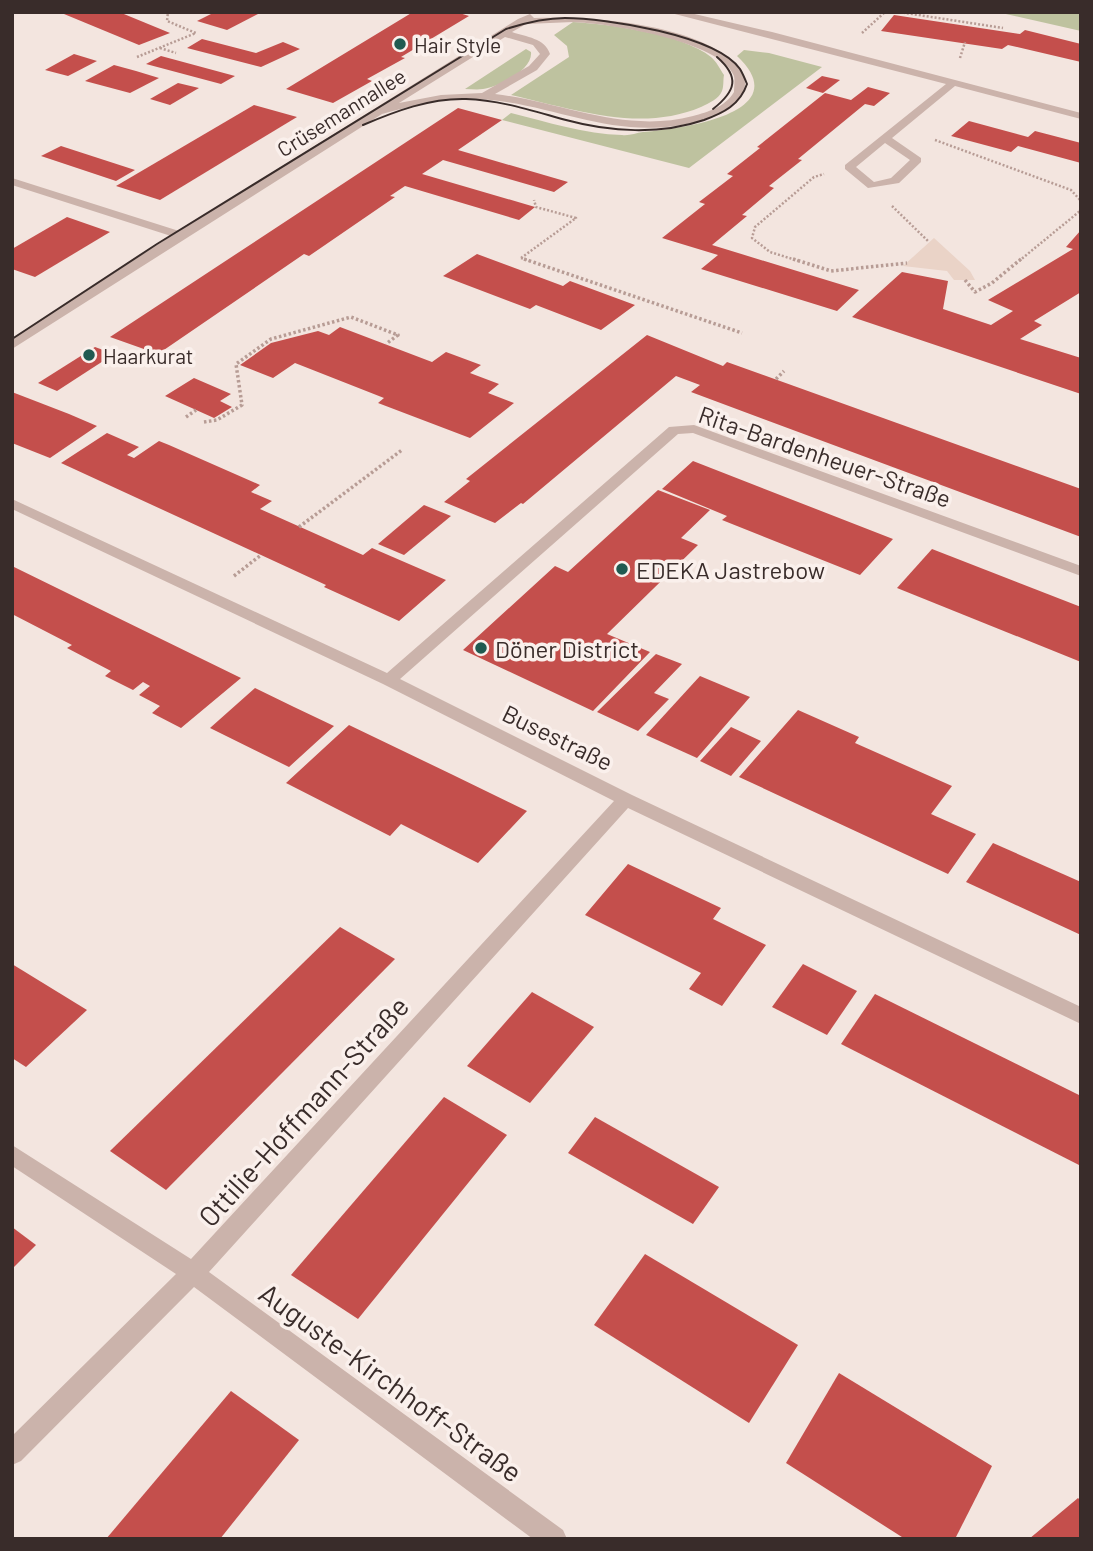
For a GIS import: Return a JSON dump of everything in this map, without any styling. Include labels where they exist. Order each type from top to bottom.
[{"type":"street","name":"Crüsemannallee","points":[[12,345],[180,235],[503,33],[524,16],[543,12]]},
{"type":"street","points":[[672,12],[772,35],[1081,116]]},
{"type":"street","points":[[376,112],[425,99],[484,96],[596,122],[653,125],[680,123],[720,111],[731,103],[740,90],[741,77],[732,63],[718,53],[682,39],[613,23],[524,16]]},
{"type":"street","points":[[484,96],[533,68],[545,54],[544,49],[537,43],[503,33]]},
{"type":"street","points":[[886,139],[917,160],[895,181],[872,186],[849,167],[953,83]]},
{"type":"street","points":[[12,181],[180,235]]},
{"type":"street","name":"Rita-Bardenheuer-Straße","points":[[389,680],[674,430],[694,429],[1081,571]]},
{"type":"street","name":"Busestraße","points":[[12,503],[389,680],[626,799],[1081,1016]]},
{"type":"street","name":"Ottilie-Hoffmann-Straße","points":[[12,1452],[193,1273],[626,799]]},
{"type":"street","name":"Auguste-Kirchhoff-Straße","points":[[12,1154],[193,1273],[554,1539]]},
{"type":"path","points":[[137,57],[195,33],[167,21],[168,12]]},
{"type":"path","points":[[899,12],[1003,27]]},
{"type":"path","points":[[159,48],[176,53]]},
{"type":"path","points":[[899,128],[1071,190],[1081,202],[1080,211],[992,283],[975,292],[965,280]]},
{"type":"path","points":[[849,167],[814,177],[755,227],[752,238],[770,252],[831,271],[907,263]]},
{"type":"path","points":[[872,186],[929,242]]},
{"type":"path","points":[[534,200],[536,206],[576,218],[521,258],[742,333]]},
{"type":"path","points":[[204,422],[217,420],[242,405],[236,364],[271,340],[351,317],[398,335],[386,344]]},
{"type":"path","points":[[776,379],[784,371]]},
{"type":"path","points":[[186,416],[196,410]]},
{"type":"path","points":[[299,527],[402,450]]},
{"type":"green space","points":[[997,12],[1081,12],[1081,31]]},
{"type":"green space","points":[[573,22],[664,36],[698,49],[713,59],[724,75],[721,94],[701,107],[678,115],[654,118],[606,116],[511,95],[569,57],[567,46],[554,35]]},
{"type":"green space","points":[[526,49],[531,52],[530,59],[514,76],[490,88],[465,89]]},
{"type":"green space","points":[[744,50],[769,53],[822,67],[689,168],[502,120],[511,113],[580,130],[625,135],[704,122],[726,115],[744,105],[753,92],[752,76],[737,56]]},
{"type":"shaded area","points":[[934,238],[970,271],[975,280],[954,280],[947,271],[903,266]]},
{"type":"building","points":[[119,12],[170,33],[139,45],[64,14]]},
{"type":"building","points":[[215,12],[262,12],[227,30],[197,21]]},
{"type":"building","points":[[413,12],[456,12],[469,16],[401,57],[405,58],[367,79],[372,81],[333,103],[286,89]]},
{"type":"building","points":[[894,15],[1020,34],[1025,30],[1081,44],[1081,62],[1008,45],[1002,49],[881,31]]},
{"type":"building","points":[[202,39],[256,53],[283,42],[300,49],[261,67],[187,48]]},
{"type":"building","points":[[74,54],[97,61],[68,76],[45,70]]},
{"type":"building","points":[[161,56],[235,76],[221,84],[146,64]]},
{"type":"building","points":[[114,65],[159,78],[130,93],[85,81]]},
{"type":"building","points":[[822,76],[840,80],[823,93],[806,88]]},
{"type":"building","points":[[178,83],[199,88],[170,105],[150,99]]},
{"type":"building","points":[[868,87],[890,93],[874,106],[865,104],[798,159],[802,160],[769,186],[774,188],[742,215],[747,216],[712,245],[859,290],[837,311],[701,269],[718,255],[662,238],[705,204],[699,202],[733,176],[727,174],[760,148],[757,147],[825,93],[851,100]]},
{"type":"building","points":[[254,105],[297,117],[160,200],[116,186]]},
{"type":"building","points":[[458,108],[502,120],[458,150],[568,182],[554,192],[443,160],[422,174],[535,207],[519,220],[405,186],[390,196],[395,197],[309,256],[304,254],[158,354],[110,337]]},
{"type":"building","points":[[969,121],[1028,137],[1035,131],[1081,143],[1081,163],[1018,146],[1011,152],[951,136]]},
{"type":"building","points":[[61,146],[135,170],[116,181],[41,156]]},
{"type":"building","points":[[67,217],[110,232],[35,277],[12,269],[12,249]]},
{"type":"building","points":[[1081,230],[1081,292],[1034,321],[1042,325],[1020,339],[1081,358],[1081,394],[852,317],[902,272],[948,281],[943,309],[991,325],[1013,311],[988,300],[1073,249],[1066,247]]},
{"type":"building","points":[[477,254],[563,286],[570,281],[635,305],[601,330],[536,305],[530,309],[443,276]]},
{"type":"building","points":[[340,327],[432,362],[446,352],[481,365],[470,373],[499,384],[488,393],[514,403],[470,438],[378,403],[384,398],[295,363],[273,378],[240,365],[271,343],[318,331],[329,335]]},
{"type":"building","points":[[647,335],[723,366],[727,362],[1081,489],[1081,537],[691,392],[700,385],[676,376],[523,504],[495,523],[444,502],[470,481],[466,479]]},
{"type":"building","points":[[95,347],[114,354],[57,391],[38,383]]},
{"type":"building","points":[[194,378],[231,394],[220,401],[232,407],[214,418],[165,396]]},
{"type":"building","points":[[12,392],[97,426],[50,458],[12,443]]},
{"type":"building","points":[[107,433],[139,447],[127,455],[134,458],[159,441],[169,445],[260,485],[251,492],[272,501],[260,509],[363,555],[372,548],[446,580],[399,621],[61,463]]},
{"type":"building","points":[[693,461],[893,539],[860,575],[722,520],[727,516],[662,489]]},
{"type":"building","name":"EDEKA Jastrebow","points":[[658,490],[710,510],[681,538],[698,545],[607,634],[650,652],[593,711],[463,650],[555,566],[568,572]]},
{"type":"building","points":[[424,505],[451,516],[404,555],[378,544]]},
{"type":"building","points":[[932,549],[1081,607],[1081,662],[897,588]]},
{"type":"building","points":[[12,566],[241,678],[181,728],[152,713],[160,706],[139,695],[150,686],[143,682],[133,690],[105,676],[111,671],[67,648],[72,645],[12,614]]},
{"type":"building","points":[[656,654],[682,664],[654,693],[669,699],[638,731],[597,712]]},
{"type":"building","points":[[700,676],[750,697],[697,758],[646,735]]},
{"type":"building","points":[[255,688],[334,726],[289,767],[210,728]]},
{"type":"building","points":[[798,710],[859,737],[855,743],[952,786],[931,814],[976,834],[948,874],[739,777]]},
{"type":"building","points":[[349,725],[527,811],[478,863],[401,824],[390,836],[286,783]]},
{"type":"building","points":[[731,727],[761,741],[731,776],[700,761]]},
{"type":"building","points":[[993,843],[1081,882],[1081,935],[966,882]]},
{"type":"building","points":[[628,864],[721,908],[713,919],[766,945],[722,1006],[689,989],[701,973],[585,915]]},
{"type":"building","points":[[340,927],[395,959],[166,1190],[110,1151]]},
{"type":"building","points":[[12,964],[87,1010],[26,1067],[12,1058]]},
{"type":"building","points":[[803,964],[857,991],[827,1035],[772,1007]]},
{"type":"building","points":[[532,992],[594,1027],[530,1103],[467,1066]]},
{"type":"building","points":[[875,994],[1081,1096],[1081,1166],[841,1044]]},
{"type":"building","points":[[444,1097],[507,1135],[358,1319],[291,1275]]},
{"type":"building","points":[[595,1117],[719,1187],[693,1224],[568,1153]]},
{"type":"building","points":[[12,1227],[36,1245],[12,1269]]},
{"type":"building","points":[[645,1254],[798,1345],[749,1423],[594,1325]]},
{"type":"building","points":[[839,1373],[992,1466],[955,1539],[905,1539],[786,1463]]},
{"type":"building","points":[[231,1391],[299,1440],[220,1539],[106,1539]]},
{"type":"building","points":[[1078,1498],[1081,1501],[1081,1539],[1029,1539]]},
{"type":"tram line","points":[[12,339],[157,244],[506,29],[535,21],[565,18],[632,25],[685,38],[708,47],[727,57],[740,69],[747,84],[735,103],[724,111],[687,125],[653,130],[600,127],[504,104],[466,99],[426,103],[363,125]]},
{"type":"tram line","points":[[713,109],[727,96],[732,84],[729,71],[717,57]]},
{"type":"place","name":"Hair Style","points":[[400,44]]},
{"type":"place","name":"Haarkurat","points":[[89,355]]},
{"type":"place","name":"EDEKA Jastrebow","points":[[622,569]]},
{"type":"place","name":"Döner District","points":[[481,648]]}]
